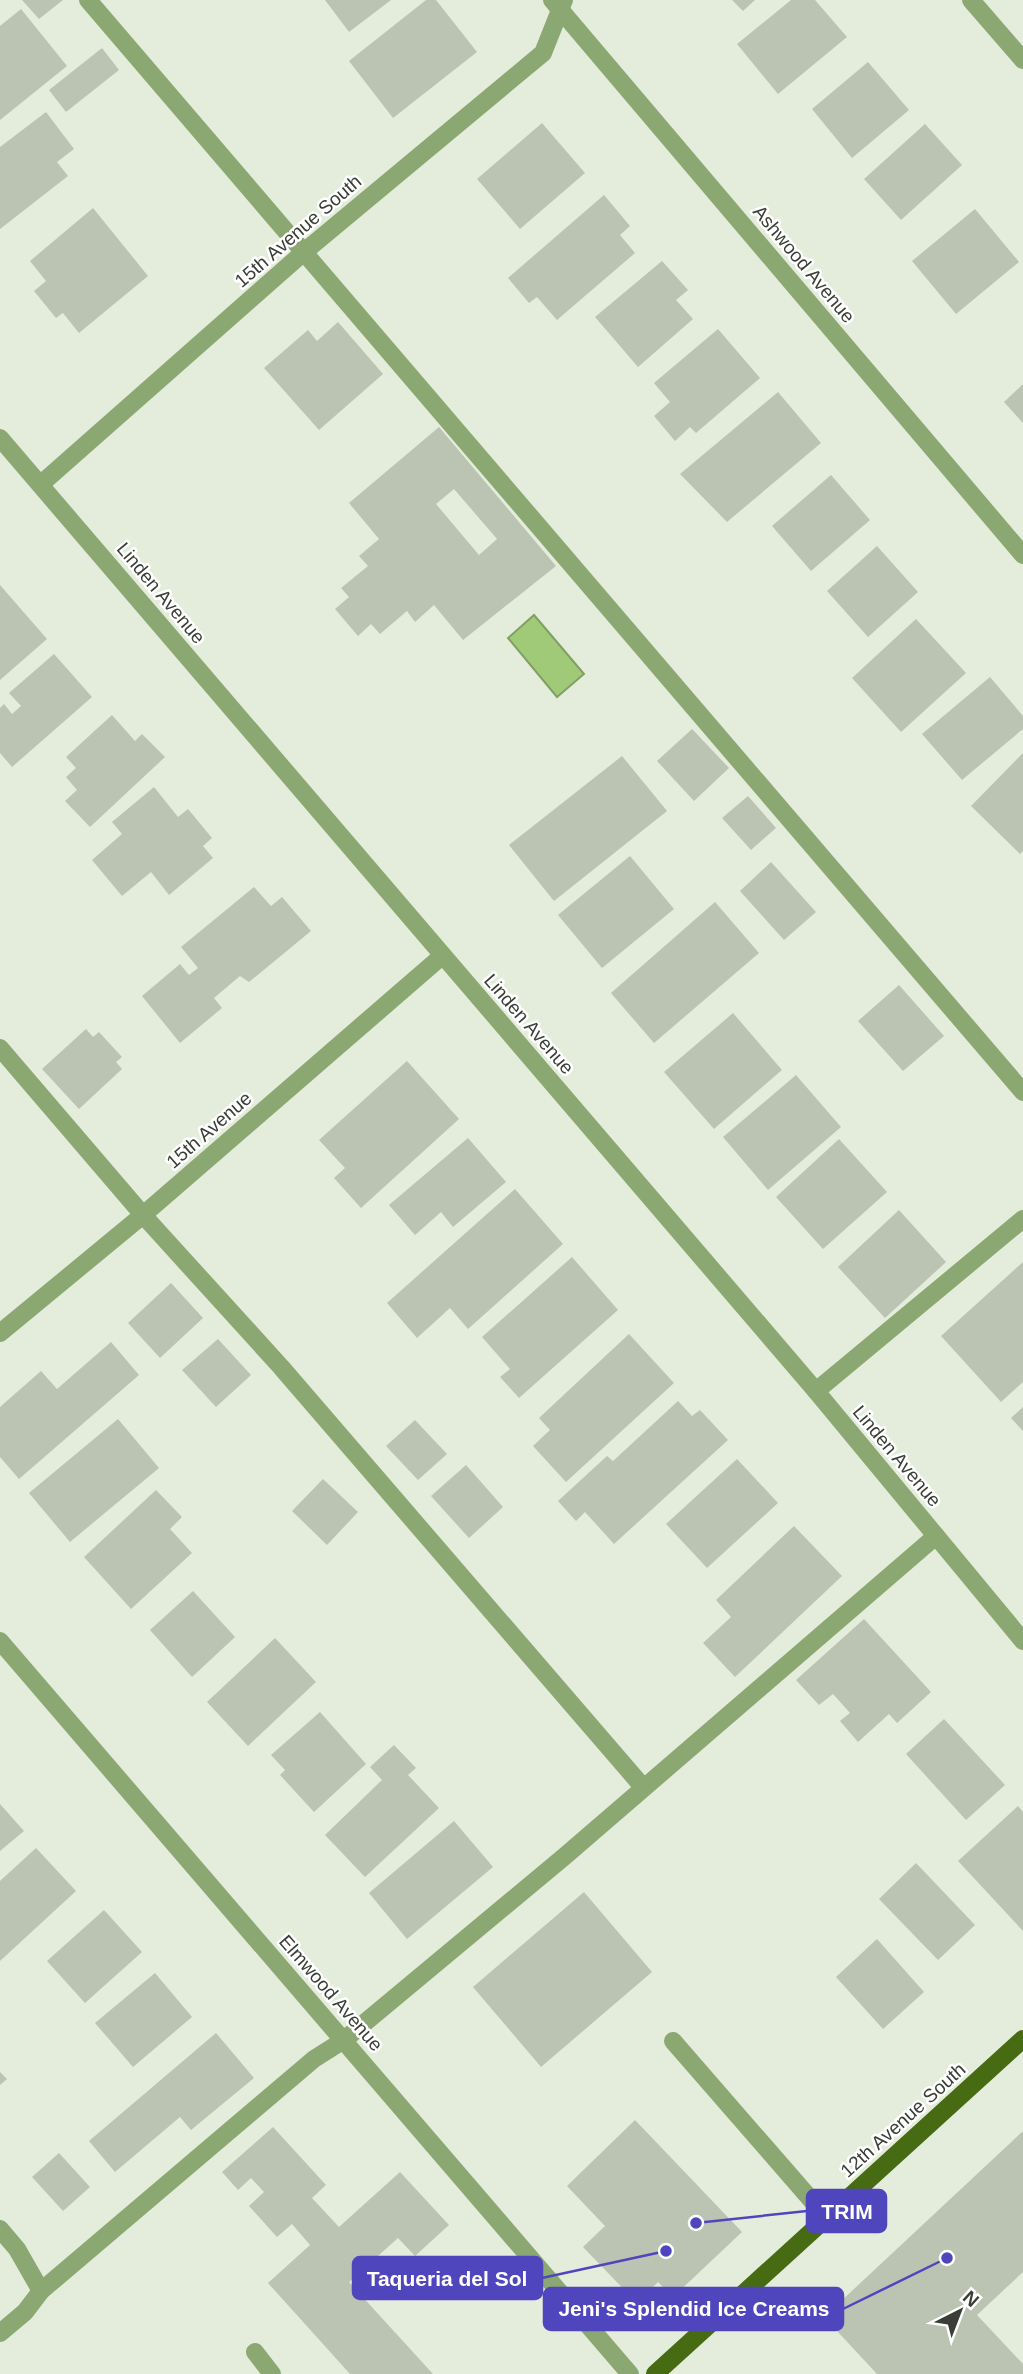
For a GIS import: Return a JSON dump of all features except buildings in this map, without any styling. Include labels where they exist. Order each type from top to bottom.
[{"type":"main road","name":"12th Avenue South","points":[[655,2374],[1023,2039]]},
{"type":"street","points":[[88,0],[1023,1092]]},
{"type":"street","points":[[971,0],[1023,60]]},
{"type":"street","name":"15th Avenue South","points":[[41,484],[304,252],[543,53],[559,3]]},
{"type":"street","name":"Ashwood Avenue","points":[[559,3],[1023,555]]},
{"type":"street","name":"Linden Avenue","points":[[0,438],[817,1391],[1023,1641]]},
{"type":"street","name":"15th Avenue","points":[[0,1333],[143,1215],[442,956]]},
{"type":"street","points":[[0,1048],[143,1215],[281,1367],[643,1787]]},
{"type":"street","points":[[817,1391],[1023,1219]]},
{"type":"street","points":[[0,2333],[25,2312],[41,2291],[314,2059],[344,2040],[936,1536]]},
{"type":"street","name":"Elmwood Avenue","points":[[0,1641],[630,2374]]},
{"type":"street","points":[[673,2041],[827,2218]]},
{"type":"street","points":[[0,2229],[17,2249],[41,2291]]},
{"type":"street","points":[[255,2352],[272,2374]]},
{"type":"shaded area","points":[[534,615],[584,674],[557,697],[508,638]]},
{"type":"place","name":"TRIM","points":[[696,2223]]},
{"type":"place","name":"Taqueria del Sol","points":[[666,2251]]},
{"type":"place","name":"Jeni's Splendid Ice Creams","points":[[947,2258]]}]
